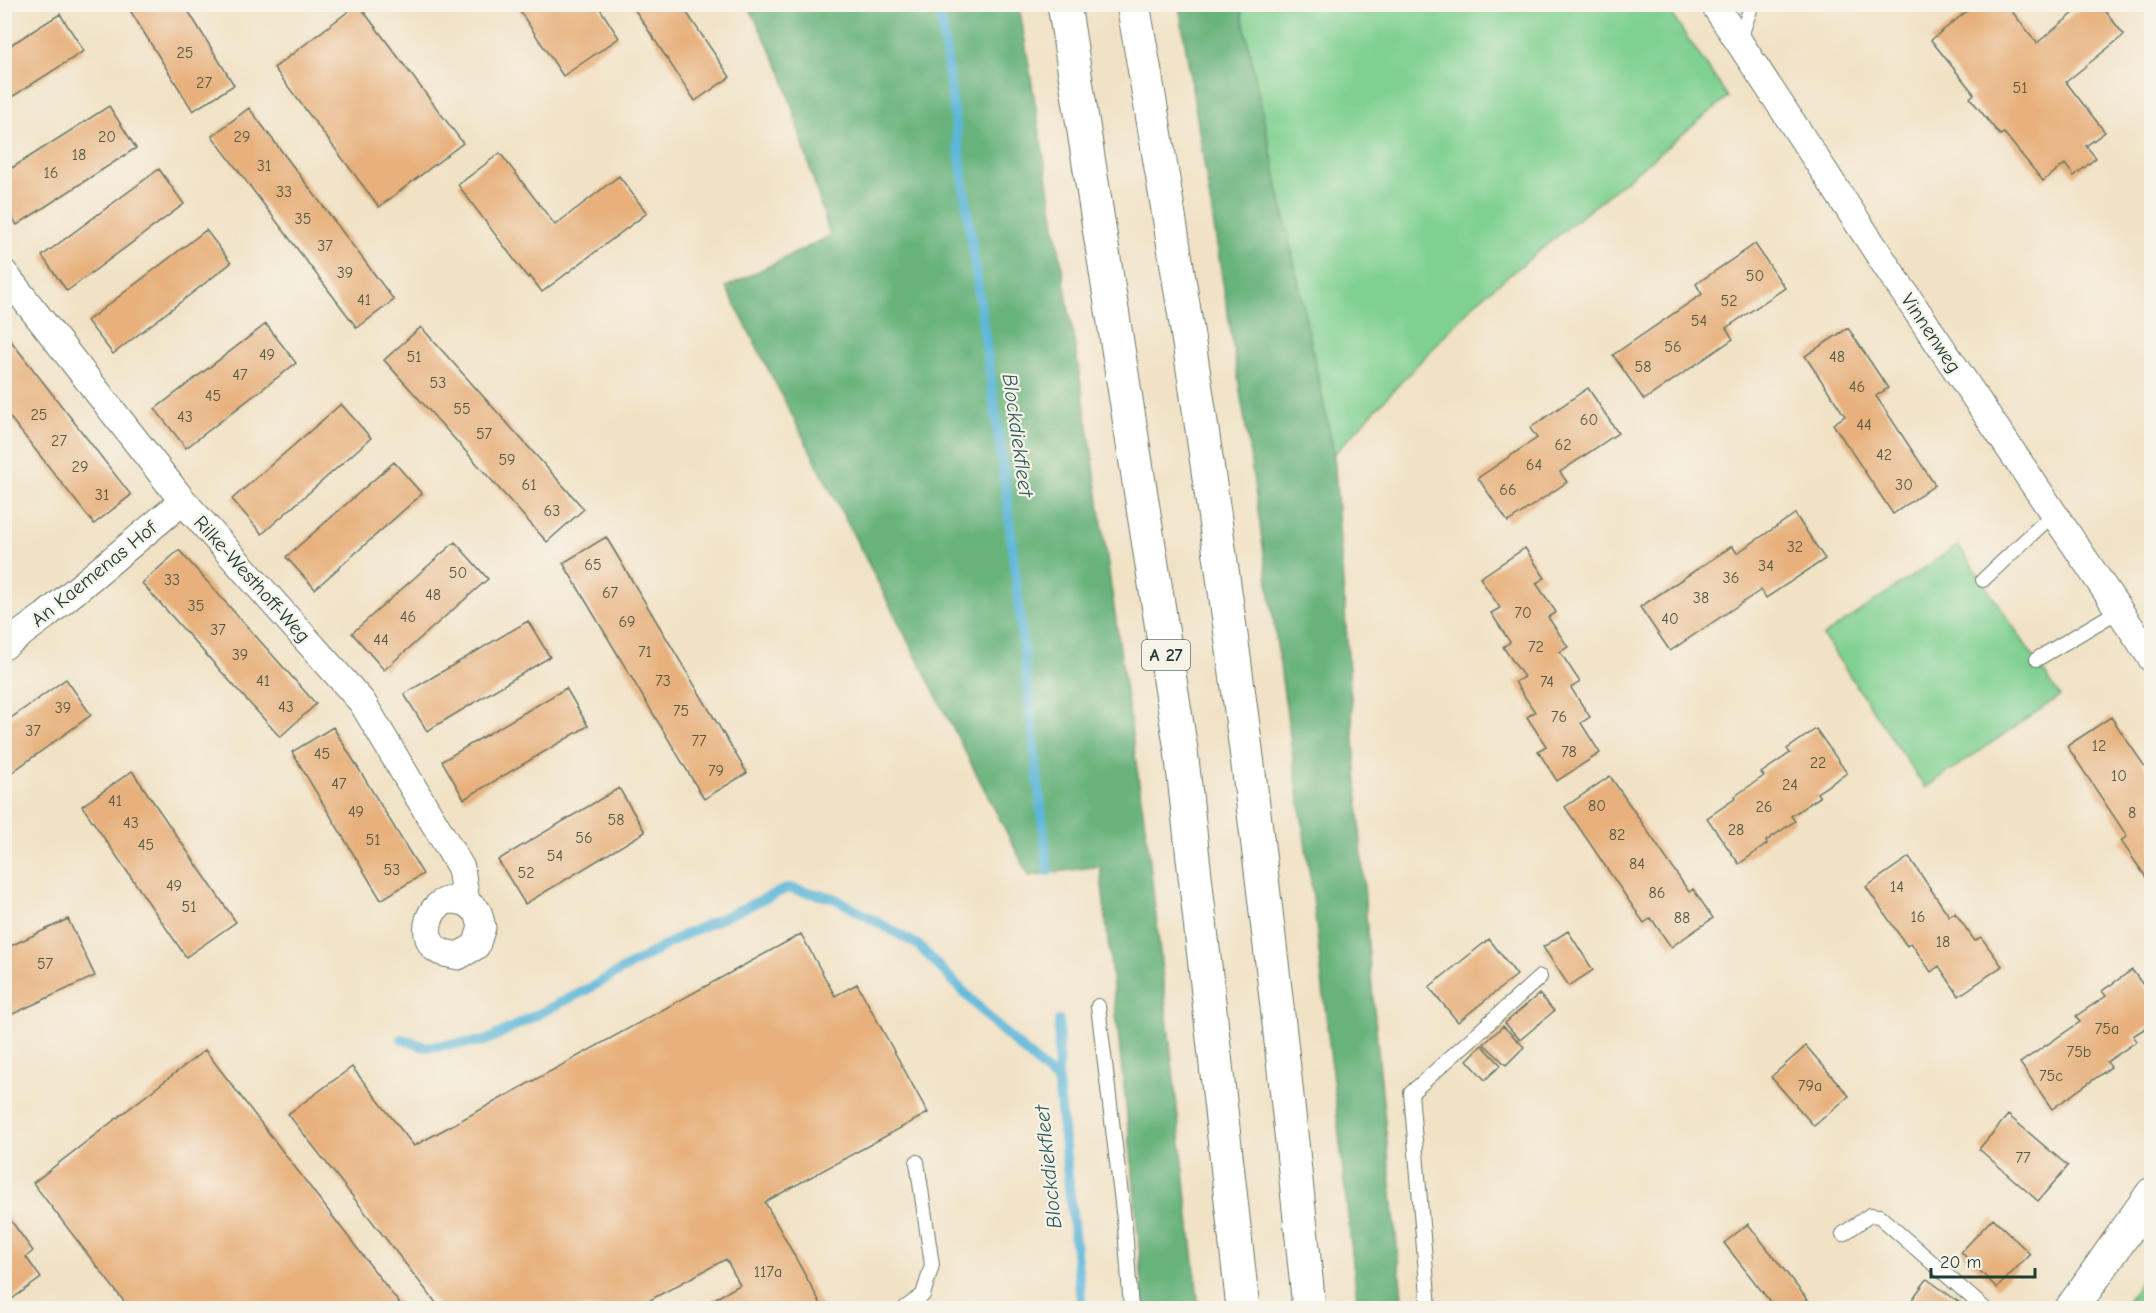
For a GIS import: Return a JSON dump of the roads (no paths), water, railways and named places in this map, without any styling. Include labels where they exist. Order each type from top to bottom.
[{"type":"main road","name":"A 27","points":[[1064,4],[1181,750],[1243,1308]]},
{"type":"main road","points":[[1133,4],[1189,334],[1242,711],[1310,1308]]},
{"type":"main road","points":[[2072,1308],[2151,1194]]},
{"type":"street","name":"Vinnenweg","points":[[1714,4],[2151,659]]},
{"type":"street","name":"Rilke-Westhoff-Weg","points":[[4,273],[183,501],[362,702],[461,868],[466,902]]},
{"type":"street","name":"An Kaemenas Hof","points":[[4,646],[45,616],[183,501]]},
{"type":"lane","points":[[1739,42],[1752,4]]},
{"type":"lane","points":[[1983,580],[2053,514]]},
{"type":"lane","points":[[2037,659],[2118,611]]},
{"type":"lane","points":[[1429,1308],[1412,1093],[1540,977]]},
{"type":"lane","points":[[1098,1006],[1125,1228],[1131,1308]]},
{"type":"lane","points":[[905,1308],[923,1295],[932,1265],[917,1162]]},
{"type":"lane","points":[[1843,1234],[1870,1215],[1879,1216],[1984,1308]]},
{"type":"waterway","name":"Blockdiekfleet","points":[[939,4],[1006,491],[1048,871]]},
{"type":"waterway","points":[[402,1039],[425,1047],[485,1041],[588,989],[684,935],[788,888],[834,898],[918,945],[996,1025],[1058,1082]]},
{"type":"waterway","name":"Blockdiekfleet","points":[[1059,1021],[1058,1082],[1082,1308]]}]
